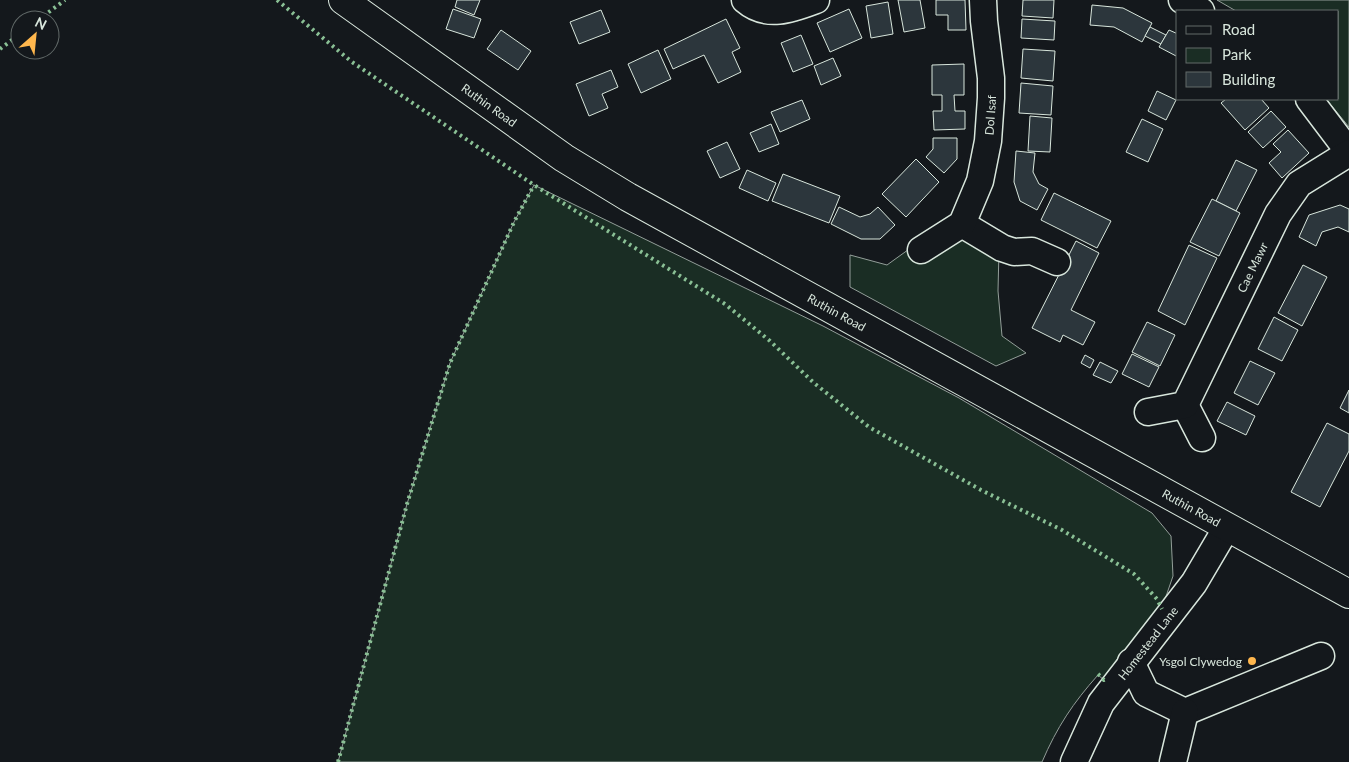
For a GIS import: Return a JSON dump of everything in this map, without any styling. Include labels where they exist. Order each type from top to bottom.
[{"type":"main road","name":"Ruthin Road","points":[[343,0],[564,158],[628,197],[1349,594]]},
{"type":"street","points":[[745,0],[761,10],[788,10],[816,0]]},
{"type":"street","name":"Dol Isaf","points":[[962,224],[980,181],[988,141],[991,78],[984,21],[984,0]]},
{"type":"street","points":[[1182,0],[1199,10]]},
{"type":"street","points":[[1310,100],[1349,152]]},
{"type":"street","name":"Cae Mawr","points":[[1185,405],[1278,214],[1299,184],[1349,152]]},
{"type":"street","points":[[921,250],[962,224],[1002,248],[1014,252],[1032,252],[1057,262]]},
{"type":"street","points":[[1148,412],[1185,405],[1202,438]]},
{"type":"street","name":"Homestead Lane","points":[[1074,762],[1101,703],[1194,583],[1227,527]]},
{"type":"street","points":[[1131,662],[1146,693],[1185,712],[1321,656]]},
{"type":"street","points":[[1173,762],[1185,712]]},
{"type":"green space","points":[[1217,0],[1349,0],[1349,127],[1327,100],[1339,100],[1339,10],[1234,10]]},
{"type":"green space","points":[[534,185],[823,326],[959,398],[1152,513],[1171,536],[1173,576],[1162,608],[1104,680],[1098,675],[1081,695],[1060,726],[1042,762],[338,762],[407,504],[450,363],[514,222]]},
{"type":"green space","points":[[963,227],[999,250],[998,291],[1002,336],[1026,353],[996,366],[850,287],[850,255],[887,265],[912,247]]},
{"type":"building","points":[[457,0],[480,0],[474,15],[455,7]]},
{"type":"building","points":[[898,0],[920,0],[925,28],[904,32]]},
{"type":"building","points":[[936,0],[965,0],[966,30],[948,30],[948,15],[936,15]]},
{"type":"building","points":[[1023,0],[1054,0],[1053,18],[1022,16]]},
{"type":"building","points":[[888,2],[893,34],[871,38],[866,6]]},
{"type":"building","points":[[1092,5],[1123,8],[1152,23],[1142,42],[1114,27],[1090,25]]},
{"type":"building","points":[[453,9],[481,19],[474,38],[446,29]]},
{"type":"building","points":[[849,9],[862,38],[830,52],[817,23]]},
{"type":"building","points":[[601,10],[610,32],[579,44],[570,22]]},
{"type":"building","points":[[726,19],[740,48],[732,52],[741,72],[718,83],[704,55],[673,69],[664,49]]},
{"type":"building","points":[[1022,19],[1055,21],[1054,40],[1021,38]]},
{"type":"building","points":[[1150,27],[1166,35],[1161,44],[1145,36]]},
{"type":"building","points":[[501,30],[531,51],[518,70],[487,49]]},
{"type":"building","points":[[1169,30],[1176,33],[1176,56],[1159,47]]},
{"type":"building","points":[[801,35],[813,64],[793,72],[781,43]]},
{"type":"building","points":[[1023,49],[1055,51],[1053,81],[1021,78]]},
{"type":"building","points":[[658,50],[671,79],[641,93],[628,64]]},
{"type":"building","points":[[833,58],[841,76],[821,85],[814,66]]},
{"type":"building","points":[[964,64],[964,95],[954,95],[955,111],[965,111],[965,129],[934,130],[933,111],[942,111],[942,95],[932,95],[932,65]]},
{"type":"building","points":[[611,70],[618,87],[602,94],[608,108],[589,116],[576,84]]},
{"type":"building","points":[[1021,83],[1053,86],[1051,115],[1019,113]]},
{"type":"building","points":[[1157,91],[1176,100],[1166,120],[1148,111]]},
{"type":"building","points":[[802,100],[810,119],[780,132],[771,112]]},
{"type":"building","points":[[1225,100],[1262,100],[1269,108],[1245,130],[1221,103]]},
{"type":"building","points":[[1271,111],[1286,127],[1263,148],[1248,132]]},
{"type":"building","points":[[1030,116],[1052,118],[1050,152],[1028,151]]},
{"type":"building","points":[[1142,119],[1163,129],[1148,162],[1126,152]]},
{"type":"building","points":[[771,124],[779,144],[759,152],[750,133]]},
{"type":"building","points":[[1288,130],[1309,153],[1282,178],[1269,163],[1281,152],[1273,144]]},
{"type":"building","points":[[933,138],[957,138],[957,159],[944,173],[926,157],[933,149]]},
{"type":"building","points":[[727,142],[740,169],[720,178],[707,151]]},
{"type":"building","points":[[1016,151],[1035,153],[1033,172],[1039,184],[1048,189],[1037,210],[1020,201],[1014,182]]},
{"type":"building","points":[[916,159],[939,182],[906,217],[882,194]]},
{"type":"building","points":[[1236,160],[1257,170],[1236,211],[1216,201]]},
{"type":"building","points":[[747,170],[776,183],[768,201],[739,188]]},
{"type":"building","points":[[783,174],[840,196],[829,223],[772,201]]},
{"type":"building","points":[[1054,193],[1111,221],[1097,248],[1041,220]]},
{"type":"building","points":[[1212,199],[1240,213],[1219,256],[1190,242]]},
{"type":"building","points":[[1340,205],[1349,209],[1349,232],[1338,227],[1322,232],[1316,246],[1299,237],[1309,215]]},
{"type":"building","points":[[839,207],[860,217],[870,214],[878,207],[895,225],[880,239],[861,239],[831,224]]},
{"type":"building","points":[[1076,241],[1099,253],[1071,310],[1095,322],[1083,345],[1063,335],[1060,342],[1032,328]]},
{"type":"building","points":[[1189,245],[1217,258],[1185,325],[1158,311]]},
{"type":"building","points":[[1303,265],[1327,277],[1302,326],[1278,313]]},
{"type":"building","points":[[1274,317],[1298,330],[1282,361],[1258,349]]},
{"type":"building","points":[[1147,322],[1175,335],[1160,366],[1132,352]]},
{"type":"building","points":[[1132,354],[1159,367],[1149,387],[1122,374]]},
{"type":"building","points":[[1085,355],[1094,360],[1090,368],[1081,363]]},
{"type":"building","points":[[1250,361],[1275,373],[1258,405],[1234,393]]},
{"type":"building","points":[[1100,362],[1118,371],[1111,383],[1093,375]]},
{"type":"building","points":[[1349,390],[1349,413],[1340,408]]},
{"type":"building","points":[[1227,402],[1255,416],[1246,435],[1217,421]]},
{"type":"building","points":[[1327,423],[1349,434],[1349,451],[1320,507],[1291,492]]},
{"type":"hedge","points":[[52,10],[65,0]]},
{"type":"hedge","points":[[277,0],[352,62],[534,185],[725,304],[770,341],[814,383],[869,427],[981,490],[1062,530],[1134,574],[1157,599],[1162,609]]},
{"type":"hedge","points":[[0,49],[10,42]]},
{"type":"hedge","points":[[338,762],[407,504],[450,363],[514,222],[534,185]]},
{"type":"hedge","points":[[1098,674],[1104,680],[1106,679]]},
{"type":"place","name":"Ysgol Clywedog","points":[[1252,661]]}]
